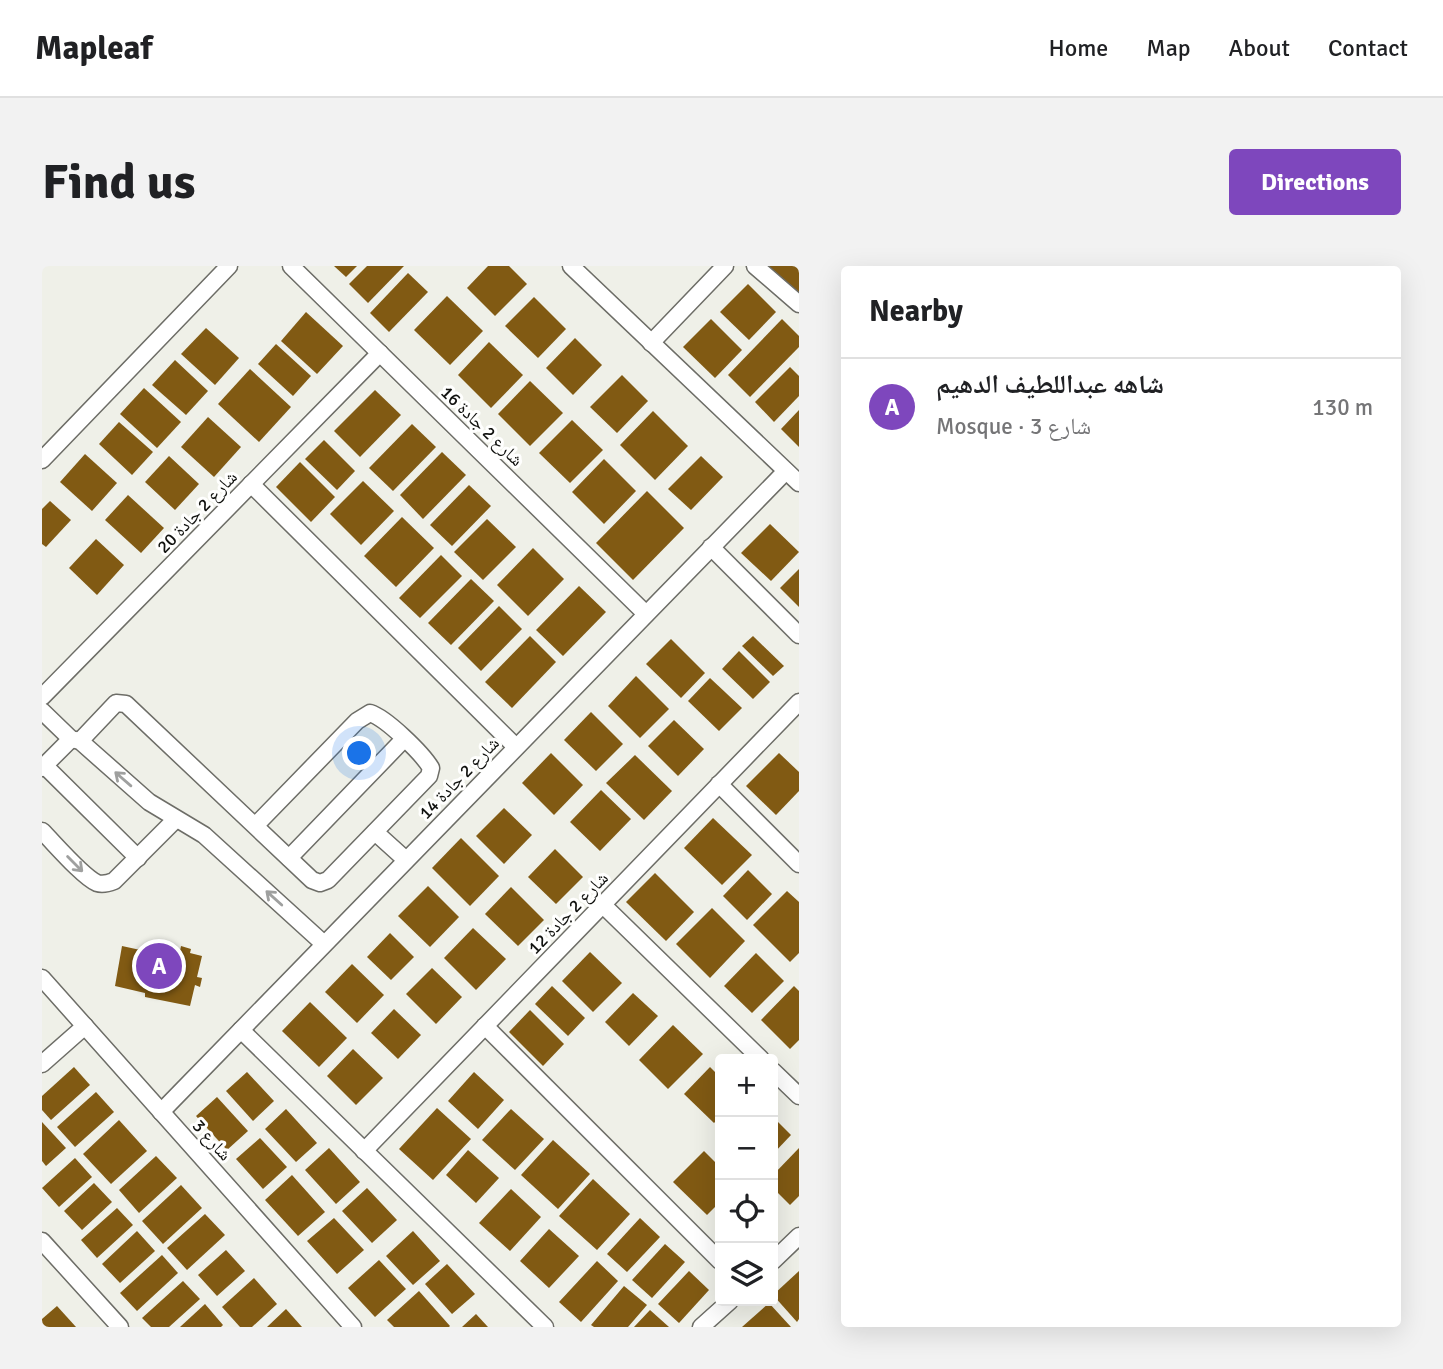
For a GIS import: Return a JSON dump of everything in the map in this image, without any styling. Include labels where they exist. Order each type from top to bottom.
[{"type":"street","points":[[42,460],[229,266]]},
{"type":"street","name":"شارع 2 جادة 16","points":[[291,266],[646,614]]},
{"type":"street","points":[[571,266],[799,483]]},
{"type":"street","points":[[651,343],[725,266]]},
{"type":"street","points":[[755,266],[799,304]]},
{"type":"street","name":"شارع 2 جادة 20","points":[[45,688],[380,353]]},
{"type":"street","name":"شارع 2 جادة 14","points":[[161,1112],[786,471]]},
{"type":"street","points":[[251,484],[516,747]]},
{"type":"street","points":[[711,547],[799,635]]},
{"type":"street","name":"شارع 2 جادة 12","points":[[364,1151],[799,702]]},
{"type":"street","points":[[138,858],[43,767],[116,703],[126,704],[312,880],[320,883],[429,776],[431,768],[381,718],[370,713],[255,826]]},
{"type":"street","points":[[42,711],[149,802],[204,835],[324,944]]},
{"type":"street","points":[[289,858],[404,739]]},
{"type":"street","points":[[719,784],[799,864]]},
{"type":"street","points":[[42,831],[88,877],[98,883],[107,884],[114,881],[176,819]]},
{"type":"street","points":[[374,832],[406,860]]},
{"type":"street","points":[[603,905],[756,1054]]},
{"type":"street","name":"شارع 3","points":[[42,978],[354,1327]]},
{"type":"street","points":[[42,1064],[85,1026]]},
{"type":"street","points":[[485,1026],[715,1256]]},
{"type":"street","points":[[241,1030],[545,1327]]},
{"type":"street","points":[[778,1076],[799,1096]]},
{"type":"street","points":[[778,1256],[799,1236]]},
{"type":"street","points":[[42,1241],[120,1327]]},
{"type":"street","points":[[701,1327],[724,1306]]},
{"type":"building","points":[[334,266],[357,266],[346,277]]},
{"type":"building","points":[[367,266],[404,266],[368,303],[349,284]]},
{"type":"building","points":[[488,266],[509,266],[527,284],[495,316],[467,288]]},
{"type":"building","points":[[764,266],[799,266],[799,302]]},
{"type":"building","points":[[408,273],[428,292],[389,332],[370,313]]},
{"type":"building","points":[[748,284],[776,312],[749,340],[720,312]]},
{"type":"building","points":[[447,296],[483,331],[450,365],[414,330]]},
{"type":"building","points":[[534,297],[566,329],[538,358],[505,326]]},
{"type":"building","points":[[306,312],[343,346],[317,374],[281,341]]},
{"type":"building","points":[[711,319],[742,350],[715,378],[683,347]]},
{"type":"building","points":[[782,319],[799,336],[799,347],[750,397],[728,375]]},
{"type":"building","points":[[206,328],[239,358],[215,385],[181,354]]},
{"type":"building","points":[[575,338],[602,365],[573,395],[546,368]]},
{"type":"building","points":[[489,342],[523,375],[491,408],[458,375]]},
{"type":"building","points":[[276,344],[311,376],[293,396],[258,364]]},
{"type":"building","points":[[175,360],[208,391],[186,415],[152,385]]},
{"type":"building","points":[[790,367],[799,376],[799,396],[774,422],[755,402]]},
{"type":"building","points":[[250,369],[291,407],[259,442],[218,404]]},
{"type":"building","points":[[622,375],[648,401],[617,433],[590,407]]},
{"type":"building","points":[[530,381],[563,413],[530,446],[498,414]]},
{"type":"building","points":[[144,388],[181,422],[157,448],[120,414]]},
{"type":"building","points":[[375,390],[401,415],[360,457],[334,431]]},
{"type":"building","points":[[799,410],[799,447],[781,429]]},
{"type":"building","points":[[653,411],[688,446],[655,480],[620,445]]},
{"type":"building","points":[[208,417],[241,447],[214,477],[181,447]]},
{"type":"building","points":[[572,420],[603,450],[570,483],[539,453]]},
{"type":"building","points":[[119,422],[153,452],[132,475],[99,444]]},
{"type":"building","points":[[412,424],[436,447],[393,491],[369,468]]},
{"type":"building","points":[[324,440],[355,471],[337,490],[305,459]]},
{"type":"building","points":[[442,452],[466,475],[423,519],[400,495]]},
{"type":"building","points":[[85,454],[117,483],[92,511],[60,482]]},
{"type":"building","points":[[169,456],[199,484],[175,510],[145,482]]},
{"type":"building","points":[[701,456],[723,477],[691,510],[668,489]]},
{"type":"building","points":[[604,459],[636,491],[604,524],[572,492]]},
{"type":"building","points":[[300,462],[335,497],[311,522],[276,487]]},
{"type":"building","points":[[363,481],[394,511],[361,545],[330,514]]},
{"type":"building","points":[[469,485],[491,506],[452,546],[430,525]]},
{"type":"building","points":[[647,491],[684,528],[633,580],[596,543]]},
{"type":"building","points":[[128,495],[164,528],[141,553],[105,520]]},
{"type":"building","points":[[50,501],[71,520],[46,547],[42,544],[42,509]]},
{"type":"building","points":[[402,517],[434,548],[396,587],[364,556]]},
{"type":"building","points":[[487,519],[516,547],[483,580],[454,552]]},
{"type":"building","points":[[770,524],[799,552],[771,581],[741,553]]},
{"type":"building","points":[[96,539],[124,565],[97,595],[69,568]]},
{"type":"building","points":[[533,548],[564,579],[528,616],[497,585]]},
{"type":"building","points":[[441,555],[462,576],[420,618],[399,598]]},
{"type":"building","points":[[799,569],[799,607],[780,588]]},
{"type":"building","points":[[471,579],[494,601],[451,645],[428,623]]},
{"type":"building","points":[[579,586],[606,612],[563,656],[536,630]]},
{"type":"building","points":[[499,606],[522,629],[481,671],[458,648]]},
{"type":"building","points":[[530,636],[556,662],[512,708],[485,682]]},
{"type":"building","points":[[753,636],[784,666],[773,676],[742,646]]},
{"type":"building","points":[[671,639],[705,673],[681,698],[646,664]]},
{"type":"building","points":[[739,651],[770,682],[753,699],[722,669]]},
{"type":"building","points":[[636,676],[669,709],[640,738],[608,706]]},
{"type":"building","points":[[710,678],[742,708],[719,731],[688,701]]},
{"type":"building","points":[[591,712],[623,744],[596,771],[564,740]]},
{"type":"building","points":[[674,720],[704,749],[678,776],[648,746]]},
{"type":"building","points":[[551,753],[583,785],[554,815],[522,783]]},
{"type":"building","points":[[779,753],[799,772],[799,791],[776,815],[746,786]]},
{"type":"building","points":[[635,755],[672,791],[644,820],[606,783]]},
{"type":"building","points":[[601,790],[631,819],[600,851],[570,822]]},
{"type":"building","points":[[504,808],[532,835],[504,864],[476,836]]},
{"type":"building","points":[[713,818],[752,855],[722,885],[684,848]]},
{"type":"building","points":[[461,838],[499,876],[470,906],[432,868]]},
{"type":"building","points":[[555,849],[583,877],[556,904],[528,877]]},
{"type":"building","points":[[748,870],[772,894],[747,920],[723,896]]},
{"type":"building","points":[[655,873],[694,912],[666,941],[626,902]]},
{"type":"building","points":[[428,886],[459,917],[430,947],[398,916]]},
{"type":"building","points":[[511,887],[544,920],[518,946],[485,914]]},
{"type":"building","points":[[787,891],[799,902],[799,953],[790,962],[753,925]]},
{"type":"building","points":[[712,908],[745,941],[710,978],[676,944]]},
{"type":"building","points":[[473,928],[506,959],[476,990],[444,958]]},
{"type":"building","points":[[390,933],[414,957],[391,980],[367,957]]},
{"type":"building","points":[[122,946],[168,956],[169,948],[180,951],[181,946],[191,949],[190,953],[202,956],[197,977],[202,978],[200,987],[195,985],[190,1006],[145,997],[145,993],[115,986]]},
{"type":"building","points":[[590,952],[622,983],[593,1012],[562,981]]},
{"type":"building","points":[[756,953],[784,981],[752,1013],[724,986]]},
{"type":"building","points":[[352,964],[384,995],[357,1023],[325,992]]},
{"type":"building","points":[[432,968],[462,997],[436,1024],[406,994]]},
{"type":"building","points":[[552,986],[585,1018],[568,1036],[535,1004]]},
{"type":"building","points":[[794,986],[799,991],[799,1040],[790,1049],[761,1020]]},
{"type":"building","points":[[633,993],[658,1016],[629,1046],[605,1022]]},
{"type":"building","points":[[310,1002],[347,1038],[319,1067],[282,1031]]},
{"type":"building","points":[[394,1009],[421,1035],[398,1059],[371,1033]]},
{"type":"building","points":[[530,1010],[564,1044],[543,1066],[509,1032]]},
{"type":"building","points":[[673,1025],[703,1054],[668,1089],[639,1060]]},
{"type":"building","points":[[353,1049],[383,1078],[356,1105],[327,1076]]},
{"type":"building","points":[[74,1067],[90,1085],[51,1120],[42,1110],[42,1096]]},
{"type":"building","points":[[710,1067],[715,1072],[715,1122],[714,1123],[684,1094]]},
{"type":"building","points":[[247,1072],[274,1101],[253,1121],[226,1091]]},
{"type":"building","points":[[474,1072],[504,1100],[478,1129],[448,1101]]},
{"type":"building","points":[[96,1092],[114,1112],[75,1147],[57,1127]]},
{"type":"building","points":[[217,1097],[248,1131],[227,1150],[196,1116]]},
{"type":"building","points":[[437,1108],[471,1139],[433,1180],[399,1149]]},
{"type":"building","points":[[286,1109],[317,1143],[296,1162],[265,1129]]},
{"type":"building","points":[[511,1109],[544,1139],[515,1170],[482,1140]]},
{"type":"building","points":[[119,1120],[147,1151],[111,1184],[83,1154]]},
{"type":"building","points":[[42,1122],[66,1148],[46,1166],[42,1161]]},
{"type":"building","points":[[778,1122],[791,1135],[778,1149]]},
{"type":"building","points":[[260,1138],[287,1167],[263,1189],[236,1159]]},
{"type":"building","points":[[553,1140],[590,1174],[558,1209],[521,1175]]},
{"type":"building","points":[[329,1148],[360,1182],[336,1204],[305,1170]]},
{"type":"building","points":[[799,1148],[799,1196],[790,1205],[778,1193],[778,1170]]},
{"type":"building","points":[[468,1150],[499,1178],[476,1203],[446,1175]]},
{"type":"building","points":[[704,1151],[715,1162],[715,1207],[707,1215],[673,1182]]},
{"type":"building","points":[[156,1156],[177,1178],[139,1213],[119,1190]]},
{"type":"building","points":[[75,1158],[92,1177],[59,1207],[42,1188]]},
{"type":"building","points":[[292,1175],[325,1212],[298,1236],[265,1200]]},
{"type":"building","points":[[593,1179],[630,1214],[597,1250],[559,1216]]},
{"type":"building","points":[[94,1183],[112,1202],[82,1230],[64,1211]]},
{"type":"building","points":[[181,1185],[202,1208],[163,1244],[142,1221]]},
{"type":"building","points":[[367,1188],[397,1220],[372,1243],[342,1211]]},
{"type":"building","points":[[511,1189],[541,1217],[510,1251],[479,1223]]},
{"type":"building","points":[[117,1208],[133,1225],[97,1258],[81,1240]]},
{"type":"building","points":[[205,1214],[225,1235],[187,1270],[167,1248]]},
{"type":"building","points":[[334,1218],[364,1250],[337,1274],[307,1241]]},
{"type":"building","points":[[640,1218],[660,1237],[627,1272],[607,1254]]},
{"type":"building","points":[[549,1229],[579,1256],[549,1288],[520,1261]]},
{"type":"building","points":[[137,1231],[155,1251],[120,1283],[102,1264]]},
{"type":"building","points":[[413,1231],[440,1261],[413,1285],[386,1256]]},
{"type":"building","points":[[665,1244],[685,1262],[652,1298],[632,1280]]},
{"type":"building","points":[[226,1250],[245,1271],[217,1296],[198,1275]]},
{"type":"building","points":[[162,1255],[178,1273],[137,1311],[120,1293]]},
{"type":"building","points":[[379,1260],[406,1289],[375,1317],[348,1288]]},
{"type":"building","points":[[597,1261],[618,1281],[581,1322],[559,1302]]},
{"type":"building","points":[[447,1264],[475,1294],[452,1314],[425,1284]]},
{"type":"building","points":[[689,1271],[709,1290],[679,1323],[658,1304]]},
{"type":"building","points":[[799,1271],[797,1322],[778,1301],[778,1290]]},
{"type":"building","points":[[254,1278],[277,1304],[252,1327],[240,1327],[222,1307]]},
{"type":"building","points":[[183,1281],[200,1299],[169,1327],[151,1327],[142,1318]]},
{"type":"building","points":[[624,1286],[647,1305],[628,1327],[591,1325]]},
{"type":"building","points":[[419,1291],[449,1327],[394,1327],[387,1320]]},
{"type":"building","points":[[205,1304],[223,1325],[221,1327],[180,1327]]},
{"type":"building","points":[[57,1306],[76,1327],[42,1327],[42,1319]]},
{"type":"building","points":[[766,1306],[772,1306],[791,1327],[742,1327]]},
{"type":"building","points":[[286,1309],[302,1327],[267,1327]]},
{"type":"building","points":[[650,1310],[669,1327],[634,1327]]},
{"type":"building","points":[[476,1314],[488,1327],[462,1327]]},
{"type":"place","name":"شاهه عبداللطيف الدهيم","points":[[159,966]]}]
